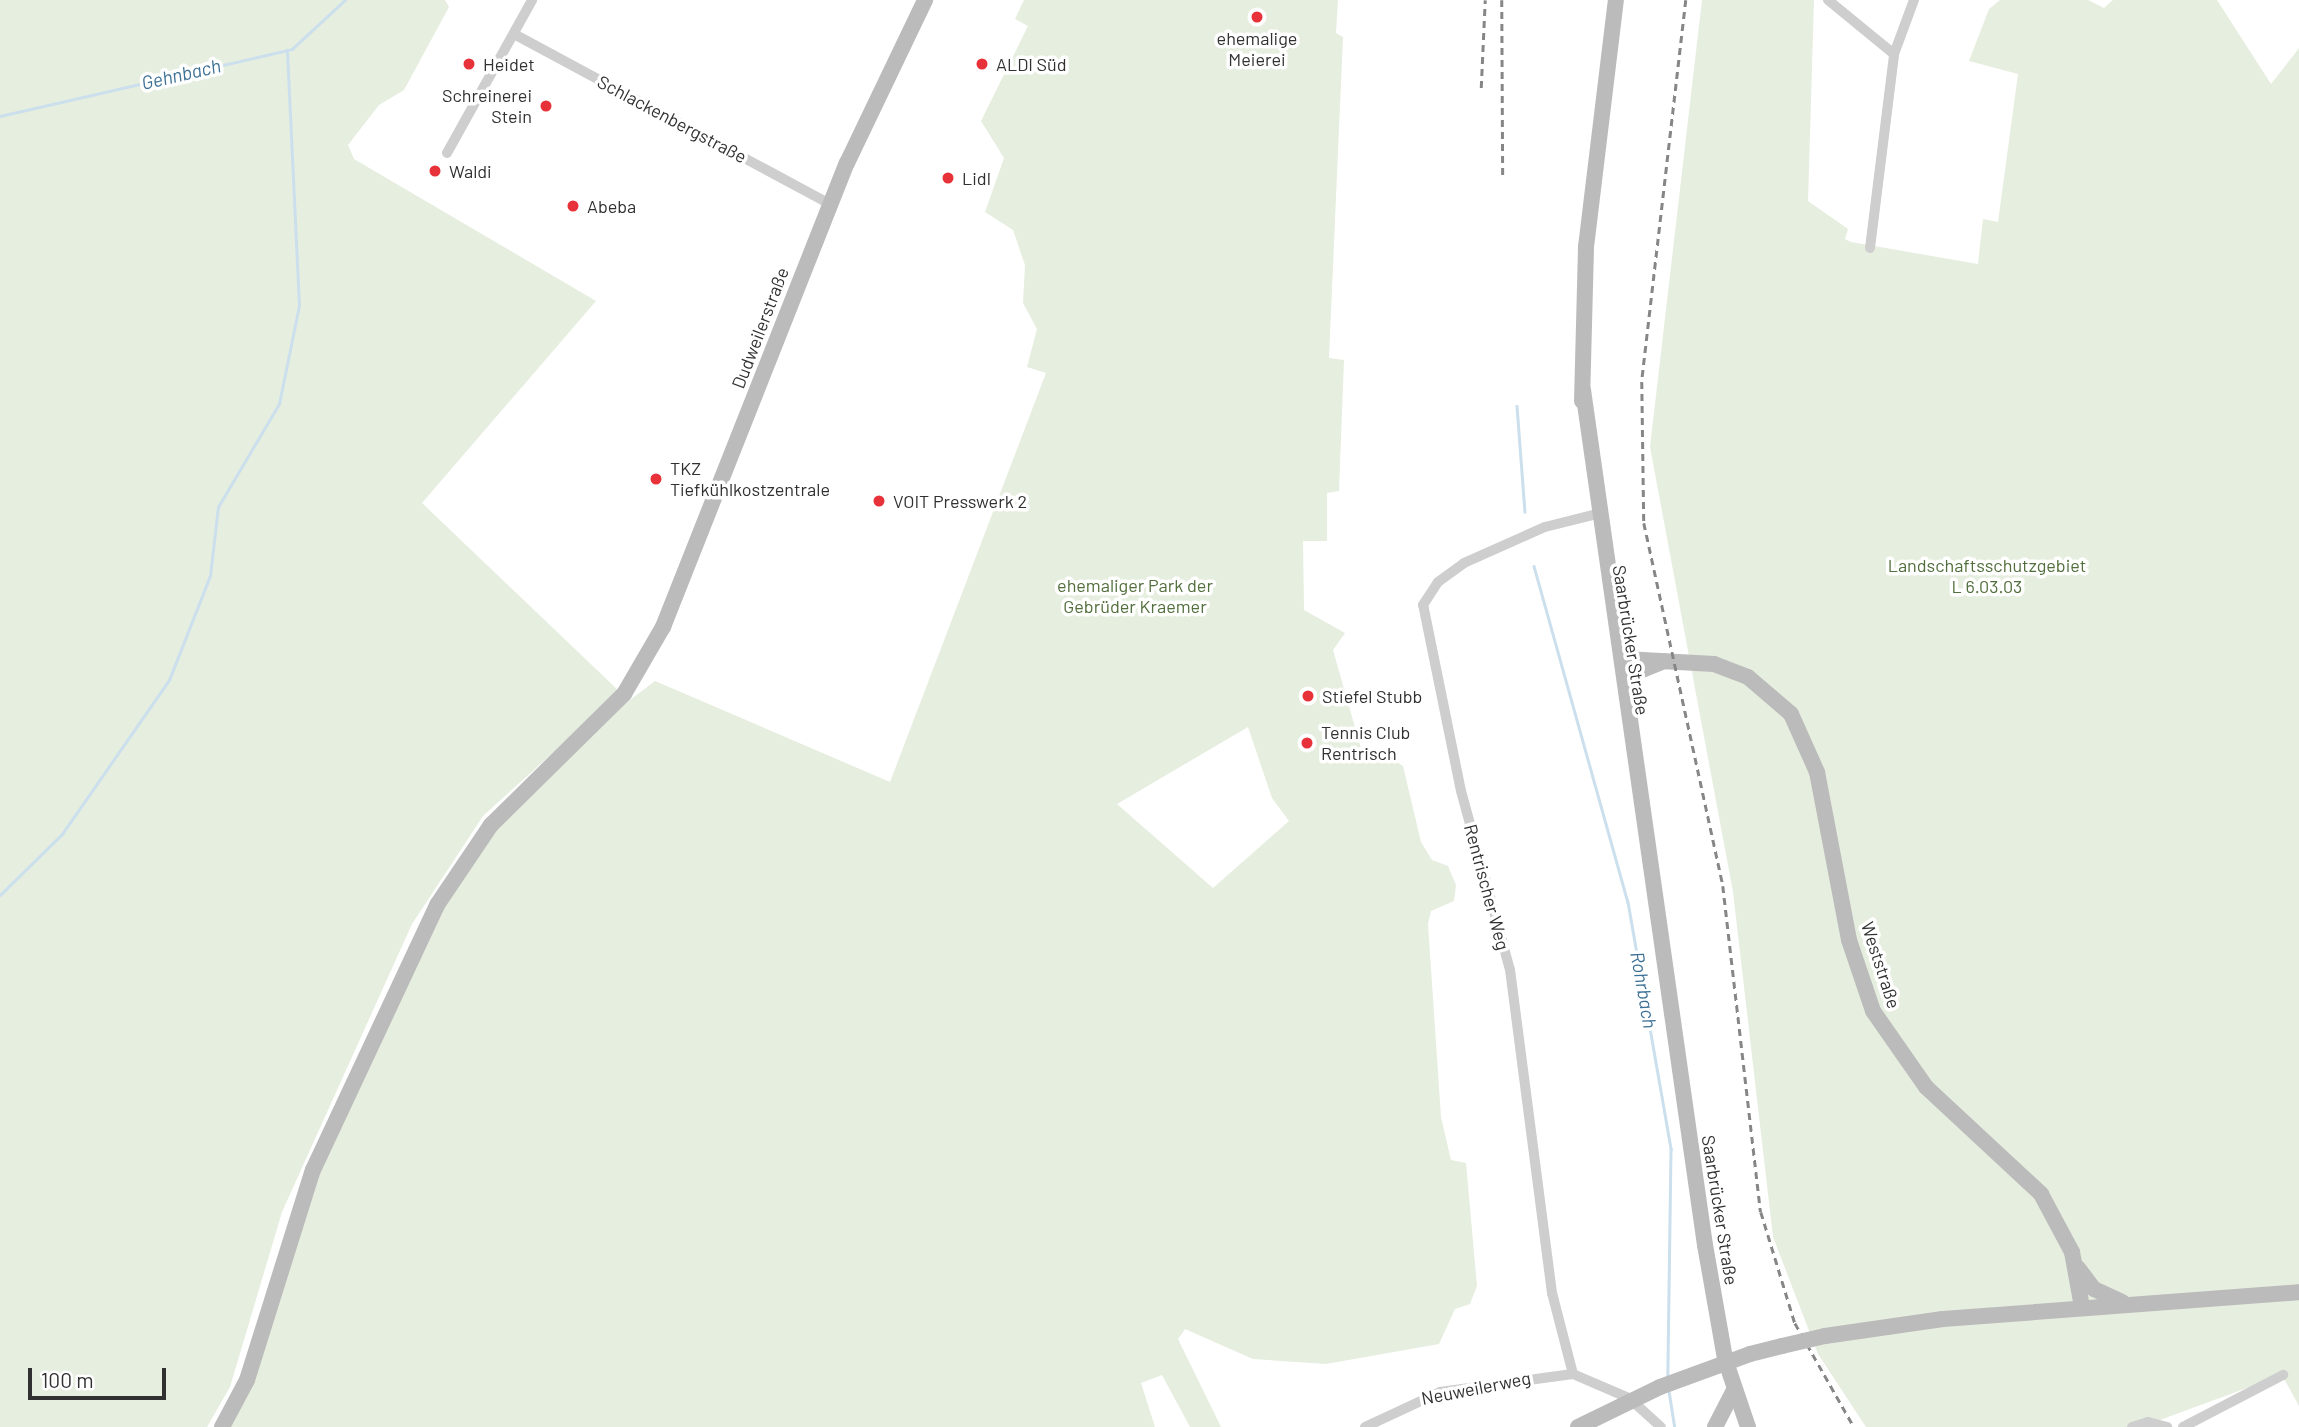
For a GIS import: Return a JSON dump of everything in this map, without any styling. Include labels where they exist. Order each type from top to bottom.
[{"type":"main road","name":"Dudweilerstraße","points":[[222,1427],[250,1370],[313,1170],[431,917],[491,825],[638,673],[663,627],[830,204],[925,0]]},
{"type":"main road","name":"Saarbrücker Straße","points":[[1616,0],[1585,259],[1583,390],[1596,514],[1623,669],[1653,894],[1718,1324],[1734,1390],[1748,1427]]},
{"type":"main road","name":"Weststraße","points":[[1623,669],[1664,660],[1732,670],[1791,714],[1817,772],[1849,940],[1873,1011],[1926,1087],[2025,1174],[2053,1213],[2077,1266],[2082,1307]]},
{"type":"main road","points":[[2077,1266],[2094,1289],[2128,1304]]},
{"type":"main road","points":[[1578,1427],[1660,1387],[1750,1354],[1825,1336],[2028,1311],[2299,1292]]},
{"type":"main road","points":[[1716,1427],[1734,1390]]},
{"type":"street","points":[[447,153],[532,0]]},
{"type":"street","points":[[1828,0],[1894,54]]},
{"type":"street","points":[[1870,248],[1894,54],[1914,0]]},
{"type":"street","name":"Schlackenbergstraße","points":[[514,34],[830,204]]},
{"type":"street","name":"Rentrischer Weg","points":[[1573,1374],[1552,1293],[1510,970],[1461,791],[1423,605],[1438,582],[1464,563],[1596,514]]},
{"type":"street","points":[[1573,1374],[1629,1398],[1661,1427]]},
{"type":"street","name":"Neuweilerweg","points":[[1365,1427],[1440,1392],[1573,1374]]},
{"type":"street","points":[[2183,1427],[2283,1375]]},
{"type":"street","points":[[2132,1427],[2167,1427]]},
{"type":"green space","points":[[0,0],[445,0],[449,7],[404,90],[379,105],[348,145],[354,159],[596,301],[422,503],[620,692],[483,816],[412,924],[282,1212],[230,1387],[207,1427],[0,1427]]},
{"type":"green space","name":"ehemaliger Park der Gebrüder Kraemer","points":[[1024,0],[1338,0],[1336,33],[1343,37],[1329,358],[1344,360],[1339,491],[1327,493],[1327,541],[1303,541],[1304,610],[1345,633],[1333,650],[1364,759],[1388,757],[1403,766],[1421,842],[1432,860],[1448,866],[1456,885],[1454,901],[1431,911],[1428,924],[1441,1117],[1451,1160],[1466,1163],[1477,1286],[1470,1304],[1455,1309],[1439,1344],[1326,1364],[1253,1359],[1185,1329],[1178,1339],[1221,1427],[1190,1427],[1162,1375],[1141,1383],[1155,1427],[229,1427],[318,1172],[437,916],[484,842],[622,706],[655,681],[890,782],[1046,373],[1027,367],[1037,329],[1023,303],[1025,265],[1013,230],[985,212],[1004,158],[981,121],[1028,26],[1015,19]],"holes":[[[1248,727],[1272,798],[1289,821],[1213,888],[1117,804]]]},
{"type":"green space","name":"Landschaftsschutzgebiet L 6.03.03","points":[[1702,0],[1814,0],[1808,201],[1848,229],[1845,239],[1851,242],[1978,264],[1983,219],[1998,222],[2018,74],[1969,61],[1989,9],[2000,0],[2088,0],[2104,8],[2113,0],[2217,0],[2271,84],[2299,48],[2299,1406],[2282,1375],[2141,1427],[1866,1427],[1818,1354],[1773,1237],[1733,892],[1650,447]]},
{"type":"waterway","name":"Gehnbach","points":[[0,116],[292,49],[345,0]]},
{"type":"waterway","points":[[0,895],[62,834],[169,680],[210,576],[218,507],[279,404],[299,306],[287,50]]},
{"type":"waterway","name":"Rohrbach","points":[[1517,406],[1525,512]]},
{"type":"waterway","name":"Rohrbach","points":[[1534,566],[1628,902],[1671,1149],[1668,1378]]},
{"type":"waterway","name":"Rohrbach","points":[[1669,1391],[1675,1427]]},
{"type":"railway","points":[[1481,88],[1485,0]]},
{"type":"railway","points":[[1502,0],[1503,176]]},
{"type":"railway","points":[[1686,0],[1642,382],[1644,523],[1723,886],[1761,1212],[1795,1323],[1854,1427]]},
{"type":"place","name":"ehemalige Meierei","points":[[1257,17]]},
{"type":"place","name":"Heidet","points":[[469,64]]},
{"type":"place","name":"ALDI Süd","points":[[982,64]]},
{"type":"place","name":"Schreinerei Stein","points":[[546,106]]},
{"type":"place","name":"Waldi","points":[[435,171]]},
{"type":"place","name":"Lidl","points":[[948,178]]},
{"type":"place","name":"Abeba","points":[[573,206]]},
{"type":"place","name":"TKZ Tiefkühlkostzentrale","points":[[656,479]]},
{"type":"place","name":"VOIT Presswerk 2","points":[[879,501]]},
{"type":"place","name":"Stiefel Stubb","points":[[1308,696]]},
{"type":"place","name":"Tennis Club Rentrisch","points":[[1307,743]]}]
